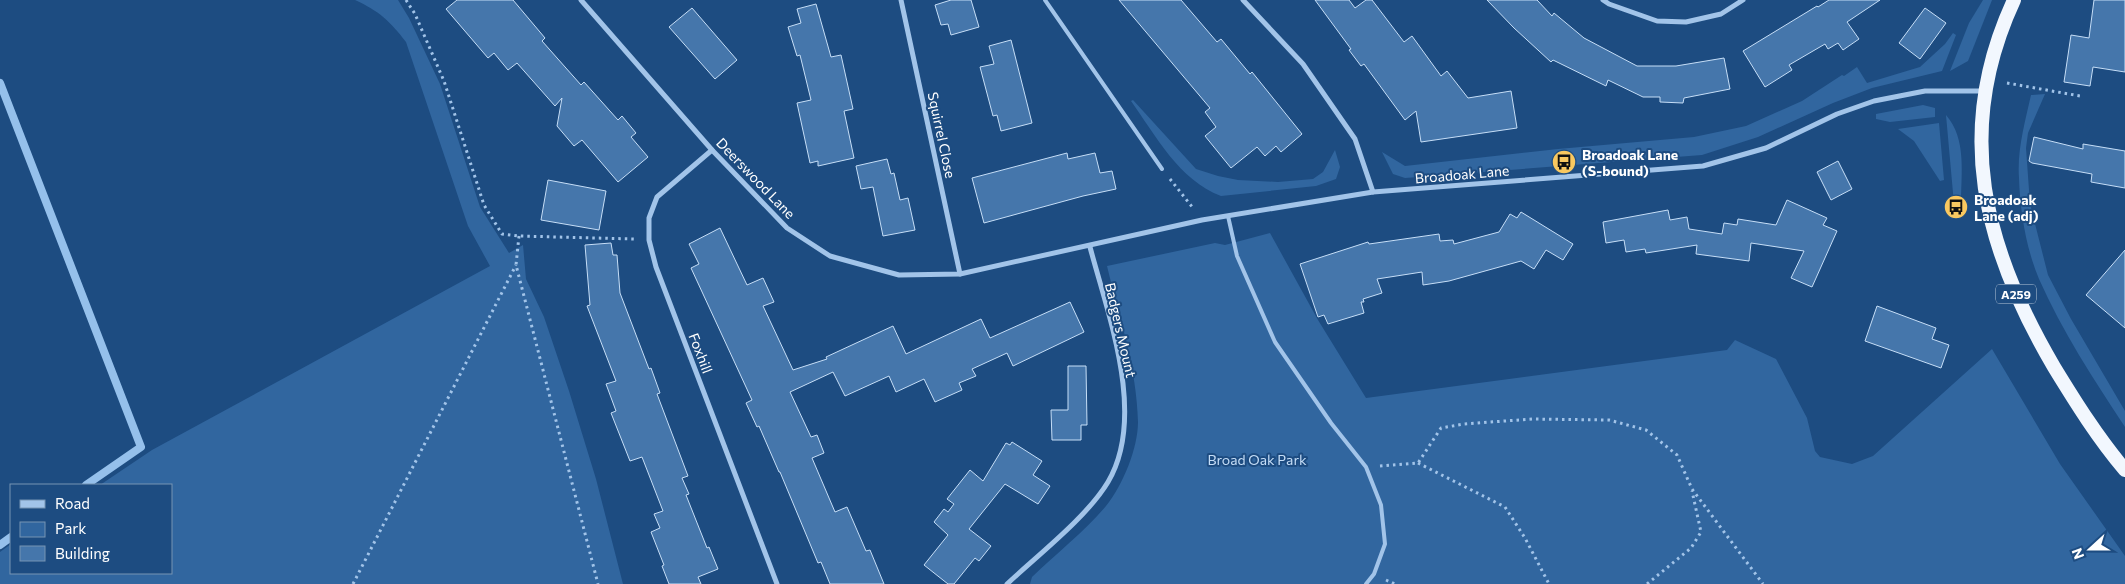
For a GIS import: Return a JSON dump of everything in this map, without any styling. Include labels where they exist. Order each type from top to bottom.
[{"type":"highway","name":"A259","points":[[2014,0],[2004,20],[1985,85],[1980,136],[1984,188],[1994,235],[2009,279],[2036,335],[2070,394],[2105,447],[2125,470]]},
{"type":"street","name":"Deerswood Lane","points":[[581,0],[712,150],[787,228],[830,256],[900,275],[960,274],[1202,220]]},
{"type":"street","name":"Squirrel Close","points":[[901,0],[960,274]]},
{"type":"street","points":[[1243,0],[1303,64],[1355,139],[1373,192]]},
{"type":"street","points":[[1603,0],[1608,4],[1657,21],[1686,22],[1720,14],[1743,0]]},
{"type":"street","name":"Broadoak Lane","points":[[1202,220],[1373,192],[1703,166],[1766,148],[1838,114],[1874,101],[1925,91],[1985,85]]},
{"type":"street","name":"Foxhill","points":[[712,150],[657,197],[649,218],[649,240],[656,267],[774,583]]},
{"type":"street","name":"Badgers Mount","points":[[1007,584],[1088,508],[1108,482],[1119,459],[1125,423],[1122,372],[1090,246]]},
{"type":"lane","points":[[1045,0],[1162,169]]},
{"type":"lane","points":[[1228,216],[1237,256],[1275,342],[1331,423],[1366,467],[1382,505],[1385,544],[1374,574],[1366,584]]},
{"type":"path","points":[[406,0],[415,14],[444,81],[484,206],[502,234],[649,240]]},
{"type":"path","points":[[1985,85],[2080,96]]},
{"type":"path","points":[[1162,169],[1202,220]]},
{"type":"path","points":[[518,236],[516,264],[598,584]]},
{"type":"path","points":[[352,584],[516,264]]},
{"type":"path","points":[[1418,463],[1441,428],[1464,424],[1532,419],[1609,420],[1646,430],[1677,455],[1692,489],[1701,532],[1691,548],[1648,584]]},
{"type":"path","points":[[1366,467],[1418,463],[1505,506],[1525,538],[1549,584]]},
{"type":"path","points":[[1692,489],[1763,584]]},
{"type":"green space","points":[[355,0],[398,0],[409,18],[440,84],[480,207],[509,253],[523,245],[526,279],[544,317],[569,391],[596,479],[623,584],[0,584],[0,552],[10,545],[10,574],[172,574],[172,484],[101,484],[152,450],[490,266],[468,226],[406,42],[395,28],[371,8]]},
{"type":"green space","points":[[1983,0],[1992,0],[1968,61],[1950,71],[1969,23]]},
{"type":"green space","points":[[1953,33],[1956,35],[1942,71],[1872,88],[1833,103],[1758,137],[1702,155],[1405,178],[1393,174],[1382,152],[1405,166],[1558,149],[1694,137],[1746,126],[1802,101],[1857,67],[1867,83],[1920,67],[1945,44]]},
{"type":"green space","points":[[2045,94],[2028,133],[2026,148],[2030,204],[2048,275],[2071,319],[2125,411],[2125,427],[2068,336],[2039,279],[2027,242],[2020,191],[2020,147],[2031,95]]},
{"type":"green space","points":[[1133,100],[1196,169],[1238,180],[1278,182],[1313,179],[1323,172],[1335,150],[1340,167],[1336,179],[1316,186],[1221,196],[1206,189],[1193,179],[1170,156],[1131,101]]},
{"type":"green space","points":[[1923,105],[1935,108],[1935,117],[1890,122],[1876,119],[1876,114]]},
{"type":"green space","points":[[1946,115],[1953,124],[1960,146],[1962,169],[1961,205],[1954,204]]},
{"type":"green space","points":[[1939,123],[1944,180],[1940,181],[1914,141],[1898,129]]},
{"type":"green space","name":"Broad Oak Park","points":[[1270,233],[1318,320],[1366,398],[1727,350],[1735,340],[1776,359],[1807,418],[1815,451],[1820,457],[1852,464],[1873,456],[1992,349],[2060,464],[2125,556],[2125,584],[1030,584],[1032,577],[1106,506],[1124,477],[1135,443],[1138,422],[1137,402],[1131,363],[1107,266],[1215,243],[1225,245]]},
{"type":"building","points":[[457,0],[513,0],[545,38],[542,41],[581,85],[584,82],[618,120],[622,116],[636,133],[631,137],[648,157],[618,182],[582,140],[574,146],[557,126],[562,98],[555,106],[517,63],[508,70],[494,53],[488,58],[446,9]]},
{"type":"building","points":[[951,0],[971,0],[979,27],[951,35],[948,24],[941,25],[935,5]]},
{"type":"building","points":[[1119,0],[1181,0],[1217,42],[1221,39],[1250,74],[1252,72],[1302,134],[1281,152],[1276,146],[1265,156],[1257,147],[1231,168],[1205,136],[1216,127],[1205,112],[1210,108]]},
{"type":"building","points":[[1315,0],[1349,0],[1355,8],[1366,0],[1372,0],[1404,42],[1412,36],[1441,76],[1447,71],[1468,98],[1511,91],[1517,128],[1421,142],[1416,111],[1405,120],[1364,64],[1361,66],[1349,50],[1351,49]]},
{"type":"building","points":[[1487,0],[1537,0],[1552,16],[1554,13],[1584,38],[1637,66],[1676,66],[1724,58],[1730,89],[1684,98],[1683,103],[1660,102],[1660,97],[1643,97],[1608,80],[1606,86],[1553,60],[1551,62]]},
{"type":"building","points":[[1829,0],[1880,0],[1847,22],[1859,39],[1843,50],[1838,43],[1828,49],[1825,44],[1789,65],[1792,70],[1765,87],[1743,51]]},
{"type":"building","points":[[2094,0],[2125,0],[2125,72],[2093,67],[2090,86],[2064,82],[2071,35],[2089,38]]},
{"type":"building","points":[[816,4],[831,57],[841,55],[853,109],[844,111],[854,158],[818,166],[818,161],[810,163],[797,103],[811,100],[800,55],[797,56],[788,27],[801,23],[797,9]]},
{"type":"building","points":[[692,8],[737,60],[715,79],[669,27]]},
{"type":"building","points":[[1925,8],[1946,23],[1920,59],[1899,43]]},
{"type":"building","points":[[1011,40],[1032,123],[1001,131],[997,115],[993,116],[980,67],[994,64],[989,46]]},
{"type":"building","points":[[2034,137],[2083,149],[2083,144],[2125,151],[2125,188],[2091,182],[2092,174],[2032,163],[2029,161]]},
{"type":"building","points":[[1067,153],[1068,159],[1095,153],[1100,173],[1112,171],[1116,189],[984,223],[972,178]]},
{"type":"building","points":[[887,159],[891,174],[894,173],[900,200],[908,198],[915,230],[883,236],[873,187],[861,189],[856,166]]},
{"type":"building","points":[[1838,161],[1852,189],[1831,200],[1817,172]]},
{"type":"building","points":[[548,180],[606,191],[599,230],[541,220]]},
{"type":"building","points":[[1787,200],[1827,218],[1823,225],[1837,231],[1812,287],[1791,278],[1804,251],[1751,243],[1749,261],[1696,254],[1697,245],[1646,253],[1645,249],[1626,252],[1624,240],[1606,243],[1603,222],[1668,210],[1670,220],[1687,217],[1689,229],[1722,234],[1724,223],[1737,225],[1738,219],[1776,225]]},
{"type":"building","points":[[1521,212],[1573,244],[1563,260],[1546,250],[1534,269],[1521,261],[1449,281],[1423,285],[1422,272],[1377,279],[1382,293],[1363,299],[1364,302],[1361,302],[1364,313],[1328,324],[1324,315],[1318,317],[1300,264],[1368,242],[1369,244],[1439,234],[1440,241],[1453,240],[1454,244],[1499,232],[1510,214],[1517,218]]},
{"type":"building","points":[[720,228],[747,285],[763,278],[774,302],[763,306],[793,370],[827,359],[826,357],[893,326],[906,354],[981,319],[990,338],[1070,302],[1084,332],[1013,366],[1007,353],[972,369],[976,376],[959,383],[962,390],[935,402],[924,379],[896,392],[889,376],[845,396],[833,372],[790,392],[811,437],[817,435],[824,453],[812,458],[835,512],[847,507],[866,551],[870,550],[884,584],[830,584],[821,562],[818,563],[780,472],[746,403],[752,400],[691,268],[699,264],[689,244]]},
{"type":"building","points":[[611,243],[613,255],[617,255],[620,293],[649,369],[651,368],[660,393],[657,394],[688,476],[682,478],[689,494],[686,495],[707,548],[709,547],[718,569],[698,577],[701,584],[669,584],[651,532],[660,528],[654,514],[663,511],[642,457],[630,461],[611,413],[616,411],[606,384],[616,381],[587,306],[590,305],[585,245]]},
{"type":"building","points":[[2125,250],[2125,328],[2086,295]]},
{"type":"building","points":[[1877,306],[1936,328],[1932,339],[1949,345],[1941,368],[1865,341]]},
{"type":"building","points":[[1068,366],[1086,366],[1087,425],[1081,425],[1081,440],[1052,440],[1051,410],[1068,410]]},
{"type":"building","points":[[1012,442],[1042,461],[1033,475],[1050,486],[1038,504],[1005,484],[969,529],[991,546],[979,561],[975,558],[954,584],[948,584],[924,565],[948,535],[934,522],[944,509],[948,512],[954,504],[947,499],[970,470],[983,481],[1006,443],[1010,445]]},
{"type":"waterway","points":[[0,83],[141,447],[87,484]]},
{"type":"waterway","points":[[0,545],[10,538]]},
{"type":"place","name":"Broadoak Lane (S-bound)","points":[[1564,162]]},
{"type":"place","name":"Broadoak Lane (adj)","points":[[1956,207]]}]
